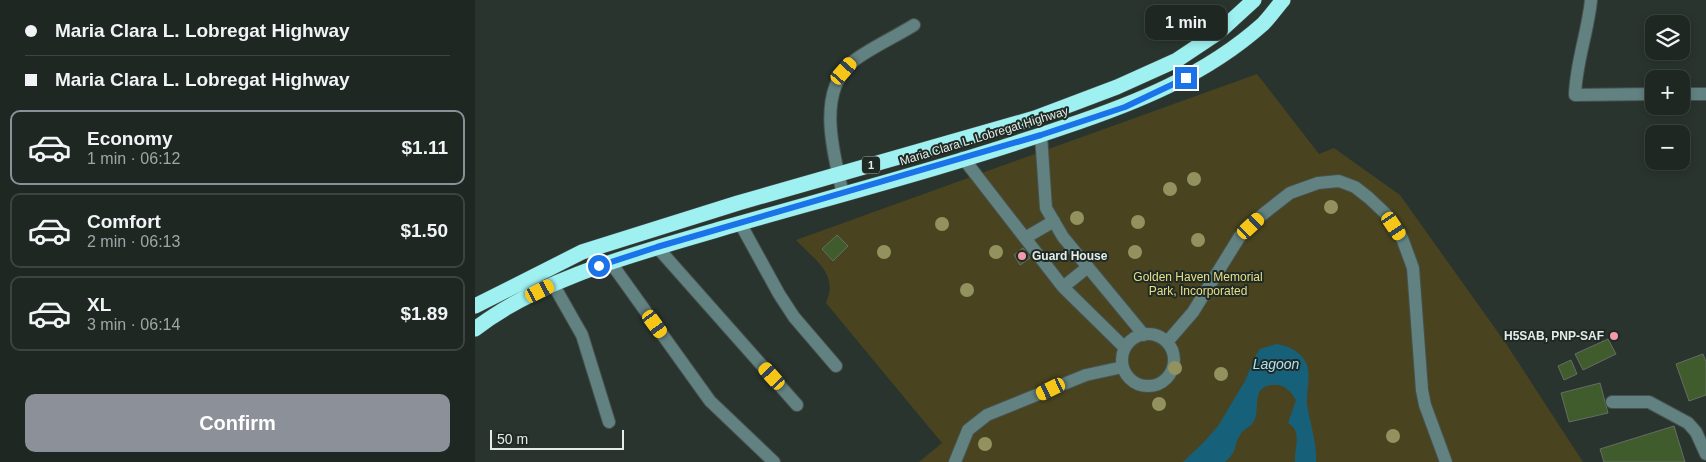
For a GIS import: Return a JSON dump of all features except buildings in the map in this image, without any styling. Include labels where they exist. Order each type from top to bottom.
[{"type":"highway","name":"Maria Clara L. Lobregat Highway","points":[[475,306],[518,282],[581,252],[607,243],[737,203],[1035,118],[1117,87],[1177,60],[1219,32],[1255,0]]},
{"type":"highway","name":"Maria Clara L. Lobregat Highway","points":[[475,329],[553,284],[657,247],[1041,135],[1125,107],[1201,70],[1264,23],[1283,0]]},
{"type":"highway","points":[[1117,87],[1125,107]]},
{"type":"highway","points":[[518,282],[526,298]]},
{"type":"street","points":[[1591,0],[1589,19],[1576,74],[1575,95],[1645,94]]},
{"type":"street","points":[[843,194],[831,130],[831,103],[836,80],[852,62],[914,25]]},
{"type":"street","points":[[1690,94],[1706,94]]},
{"type":"street","points":[[1041,135],[1044,193],[1047,208],[1063,237],[1144,335]]},
{"type":"street","points":[[963,158],[1063,288],[1125,348]]},
{"type":"street","points":[[1167,342],[1193,312],[1240,236],[1262,215],[1290,193],[1317,183],[1339,181],[1355,187],[1386,214],[1402,238],[1413,268],[1423,390],[1428,412],[1447,462]]},
{"type":"street","points":[[1025,238],[1054,221]]},
{"type":"street","points":[[740,223],[779,294],[836,366]]},
{"type":"street","points":[[657,247],[797,405]]},
{"type":"street","points":[[611,263],[710,401],[773,462]]},
{"type":"street","points":[[1063,288],[1088,267]]},
{"type":"street","points":[[553,284],[582,335],[609,422]]},
{"type":"street","points":[[1144,335],[1156,336],[1167,342],[1171,348],[1174,362],[1169,376],[1157,384],[1143,386],[1130,380],[1123,367],[1122,358],[1125,348],[1133,339],[1144,335]]},
{"type":"street","points":[[955,462],[968,430],[987,415],[1086,375],[1123,367]]},
{"type":"street","points":[[1612,402],[1649,402],[1688,423],[1696,432],[1706,454]]},
{"type":"green space","name":"Golden Haven Memorial Park, Incorporated","points":[[1257,74],[1319,154],[1334,148],[1400,195],[1507,345],[1583,462],[919,462],[942,443],[826,303],[829,293],[827,275],[817,261],[796,240]]},
{"type":"water","name":"Lagoon","points":[[1276,344],[1294,350],[1302,356],[1307,365],[1309,374],[1307,404],[1316,462],[1295,462],[1297,435],[1293,426],[1288,423],[1296,400],[1290,391],[1284,387],[1274,385],[1267,386],[1259,393],[1254,421],[1241,433],[1234,452],[1225,462],[1183,462],[1218,426],[1245,381],[1260,349]]},
{"type":"place","name":"Guard House","points":[[1022,256]]},
{"type":"place","name":"H5SAB, PNP-SAF","points":[[1614,336]]},
{"type":"route","points":[[599,266],[657,247],[1041,135],[1125,107],[1186,78]]}]
